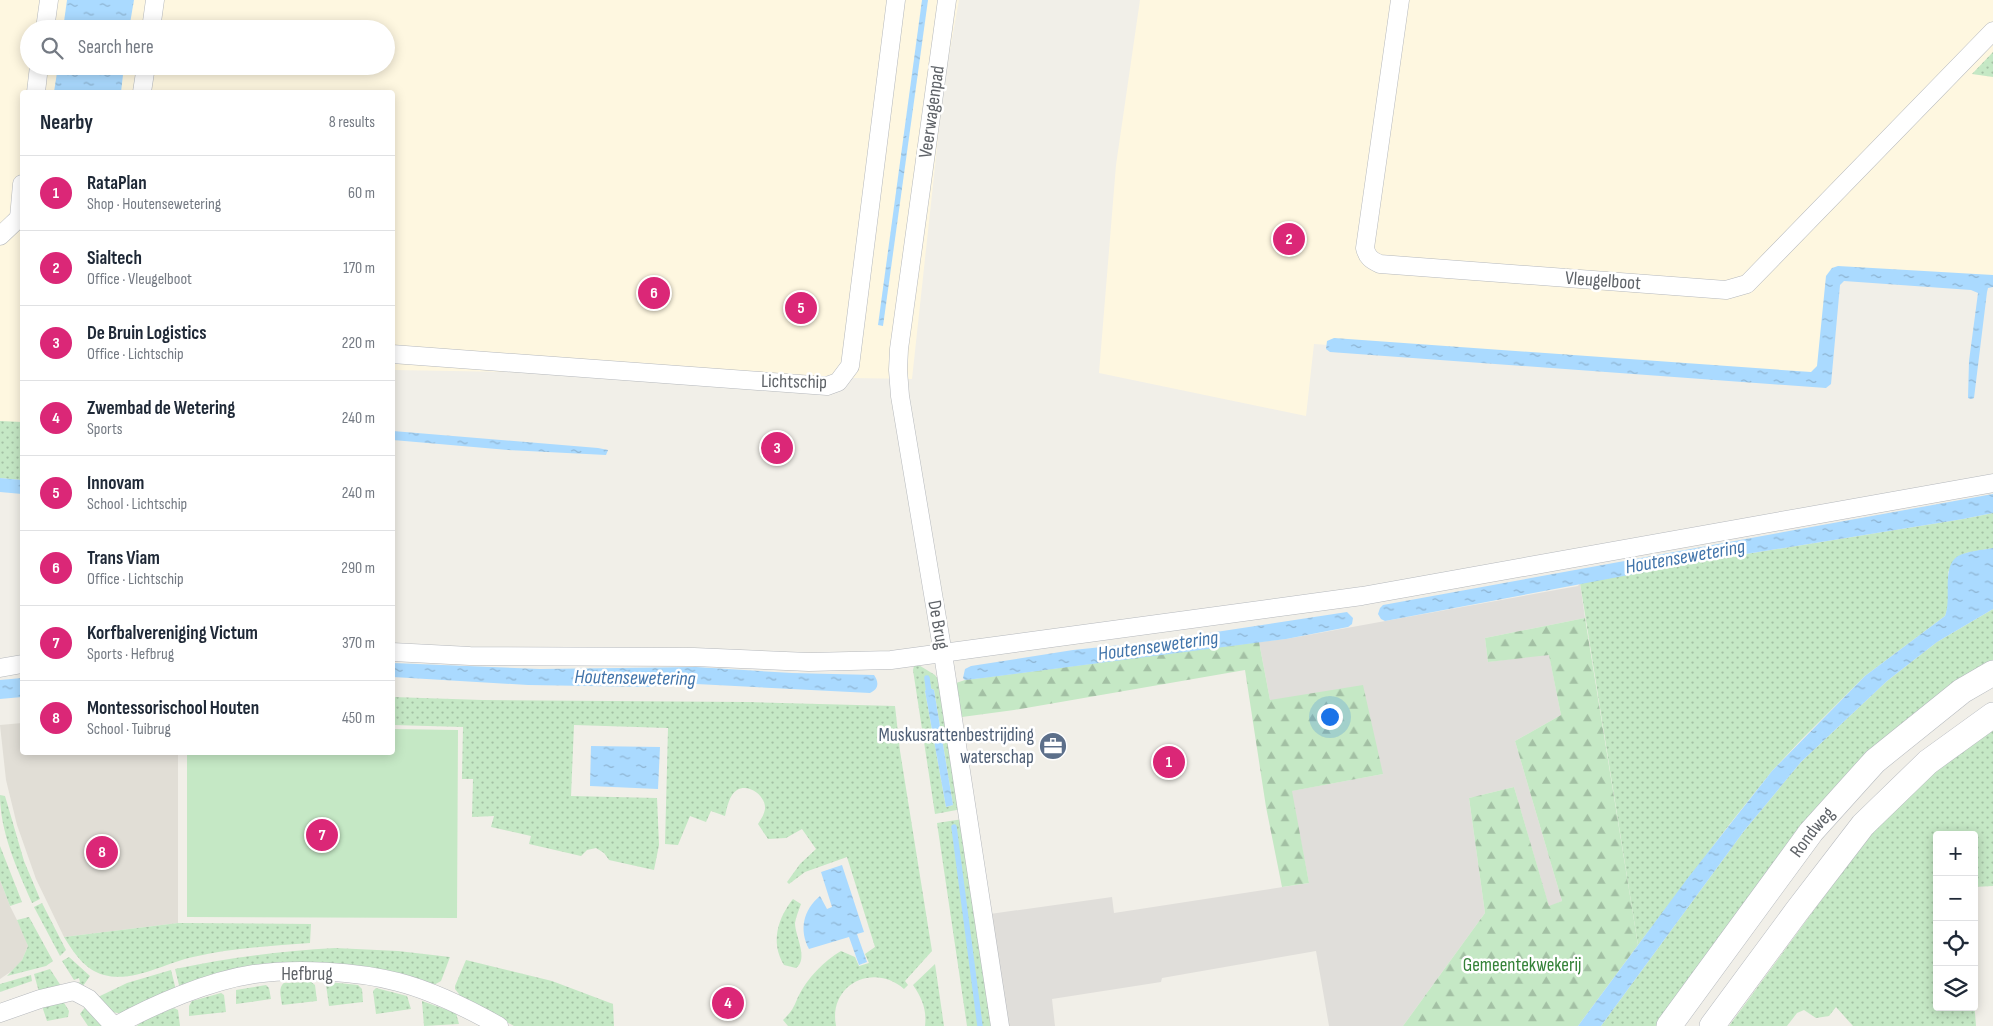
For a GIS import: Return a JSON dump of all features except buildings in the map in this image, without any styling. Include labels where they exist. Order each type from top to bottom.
[{"type":"main road","name":"Rondweg","points":[[1669,1026],[1811,832],[1874,760],[1962,691],[1993,673]]},
{"type":"main road","name":"Rondweg","points":[[1712,1026],[1863,825],[1928,762],[1993,715]]},
{"type":"street","points":[[46,20],[49,0]]},
{"type":"street","points":[[152,20],[155,0]]},
{"type":"street","name":"Lichtschip","points":[[395,354],[827,386],[838,382],[850,366],[896,0]]},
{"type":"street","name":"Veerwagenpad","points":[[916,224],[948,0]]},
{"type":"street","name":"Vleugelboot","points":[[1400,0],[1365,248],[1367,255],[1372,261],[1380,264],[1726,290],[1747,284],[1993,31]]},
{"type":"street","points":[[36,90],[39,75]]},
{"type":"street","points":[[142,90],[145,75]]},
{"type":"street","points":[[0,236],[20,219]]},
{"type":"street","name":"De Brug","points":[[916,224],[898,370],[905,426],[943,654],[1000,1026]]},
{"type":"street","points":[[395,652],[470,656],[694,657],[809,662],[891,660],[1362,596],[1993,483]]},
{"type":"street","points":[[0,668],[20,664]]},
{"type":"street","name":"Hefbrug","points":[[114,1026],[146,1008],[180,995],[253,974],[319,972],[398,982],[464,1006],[499,1026]]},
{"type":"street","points":[[0,1013],[40,999],[74,991],[89,1000],[114,1026]]},
{"type":"shaded area","points":[[0,0],[959,0],[944,83],[912,379],[395,370],[395,90],[20,90],[20,436],[0,435]]},
{"type":"shaded area","points":[[1140,0],[1993,0],[1993,285],[1836,275],[1823,380],[1314,344],[1306,416],[1099,373],[1116,165]]},
{"type":"shaded area","points":[[1580,583],[1585,618],[1485,638],[1488,662],[1549,654],[1561,715],[1515,741],[1562,901],[1549,907],[1514,787],[1469,798],[1485,913],[1403,1026],[1329,1026],[1316,951],[1162,978],[1161,982],[1052,999],[1055,1026],[1008,1026],[990,914],[1112,897],[1114,913],[1309,883],[1291,791],[1383,774],[1270,700],[1259,642],[1286,639],[1578,586]]},
{"type":"shaded area","points":[[20,723],[20,755],[178,755],[178,923],[64,937],[36,879],[17,825],[6,780],[0,725]]},
{"type":"shaded area","points":[[0,880],[28,946],[16,968],[0,979]]},
{"type":"green space","points":[[1993,52],[1993,77],[1972,74]]},
{"type":"green space","points":[[0,421],[20,422],[20,480],[0,478]]},
{"type":"green space","points":[[1993,513],[1993,548],[1966,553],[1948,572],[1949,600],[1945,616],[1865,676],[1772,771],[1638,945],[1580,583]]},
{"type":"green space","points":[[1993,609],[1993,661],[1945,694],[1659,1026],[1601,1026],[1744,831],[1801,762],[1887,681],[1937,642]]},
{"type":"green space","name":"Gemeentekwekerij","points":[[1585,618],[1638,945],[1578,1026],[1403,1026],[1485,913],[1469,798],[1514,787],[1549,906],[1562,901],[1515,741],[1561,715],[1549,655],[1488,662],[1485,638]]},
{"type":"green space","points":[[1259,642],[1270,700],[1363,685],[1383,774],[1292,791],[1309,883],[1282,887],[1266,807],[1245,670],[1014,710],[962,717],[955,697],[956,683],[965,680]]},
{"type":"green space","points":[[917,664],[935,675],[939,681],[962,809],[935,814],[913,670]],"holes":[[[928,687],[934,690],[953,805],[946,807],[925,691]]]},
{"type":"green space","points":[[395,697],[895,706],[900,751],[932,951],[905,981],[908,985],[904,989],[892,981],[867,978],[855,982],[846,989],[839,999],[835,1012],[836,1026],[788,1026],[783,1020],[792,1010],[806,983],[822,965],[841,951],[855,957],[859,966],[869,963],[865,954],[875,947],[847,857],[805,872],[789,884],[787,882],[800,864],[816,849],[802,829],[786,838],[768,839],[758,824],[763,815],[765,804],[760,795],[747,788],[734,792],[725,816],[711,811],[706,822],[690,816],[678,845],[665,844],[668,728],[574,725],[571,796],[657,798],[659,845],[654,870],[609,860],[604,853],[596,848],[587,850],[581,856],[529,844],[531,836],[491,827],[494,816],[472,817],[473,779],[462,779],[463,727],[395,725]]},
{"type":"green space","points":[[1993,727],[1993,886],[1978,887],[1978,831],[1933,831],[1933,1011],[1975,1011],[1976,1026],[1853,1026],[1836,1007],[1829,1016],[1816,1018],[1804,1010],[1797,1013],[1787,1026],[1729,1026],[1876,828],[1941,766]]},
{"type":"green space","points":[[395,729],[458,730],[457,918],[187,917],[187,755],[395,755]]},
{"type":"green space","points":[[0,795],[5,796],[24,861],[40,899],[32,903],[15,864],[6,836]]},
{"type":"green space","points":[[963,819],[995,1026],[967,1026],[937,823]]},
{"type":"green space","points":[[0,846],[22,902],[10,906],[0,880]]},
{"type":"green space","points":[[793,899],[801,904],[795,923],[801,953],[800,964],[796,968],[784,965],[777,948],[780,922]]},
{"type":"green space","points":[[42,903],[66,950],[60,956],[34,907]]},
{"type":"green space","points":[[29,917],[53,961],[46,966],[7,976],[22,960],[28,946],[17,920]]},
{"type":"green space","points":[[178,923],[311,924],[310,943],[222,951],[182,960],[138,974],[115,977],[97,973],[91,969],[76,955],[64,937]]},
{"type":"green space","points":[[335,948],[398,951],[450,957],[441,981],[432,986],[361,969],[180,989],[175,969],[255,955]]},
{"type":"green space","points":[[69,957],[90,976],[83,986],[76,984],[80,982],[79,978],[74,980],[62,961]]},
{"type":"green space","points":[[466,960],[552,981],[613,1004],[614,1026],[514,1026],[459,997],[455,986]]},
{"type":"green space","points":[[935,964],[944,1026],[925,1026],[923,1004],[913,985]]},
{"type":"green space","points":[[50,969],[61,986],[39,992],[34,974]]},
{"type":"green space","points":[[171,970],[176,990],[123,1014],[112,1012],[98,997],[127,983]]},
{"type":"green space","points":[[31,975],[32,981],[0,992],[0,984]]},
{"type":"green space","points":[[311,982],[315,985],[317,1001],[282,1005],[280,990],[284,983]]},
{"type":"green space","points":[[329,982],[358,985],[362,989],[363,1002],[329,1006],[326,985]]},
{"type":"green space","points":[[266,985],[269,988],[271,999],[236,1004],[236,990]]},
{"type":"green space","points":[[376,988],[407,996],[411,1009],[376,1014],[373,991]]},
{"type":"green space","points":[[221,993],[224,995],[226,1012],[189,1016],[189,1006],[192,1001]]},
{"type":"green space","points":[[63,1001],[69,1011],[68,1017],[47,1021],[42,1006]]},
{"type":"green space","points":[[422,1001],[456,1013],[459,1024],[424,1026]]},
{"type":"green space","points":[[86,1006],[103,1026],[88,1026],[80,1014]]},
{"type":"green space","points":[[174,1008],[178,1010],[180,1026],[137,1026],[142,1021]]},
{"type":"water","points":[[67,0],[134,0],[131,20],[64,20]]},
{"type":"water","points":[[922,0],[928,0],[883,326],[878,325]]},
{"type":"water","points":[[57,75],[123,75],[121,90],[54,90]]},
{"type":"water","points":[[1838,266],[1993,275],[1993,287],[1988,288],[1987,292],[1974,398],[1968,398],[1969,361],[1978,293],[1971,290],[1844,281],[1840,285],[1831,384],[1826,388],[1330,352],[1326,349],[1327,341],[1334,338],[1811,372],[1817,366],[1826,276],[1832,268]]},
{"type":"water","points":[[395,431],[608,450],[606,455],[508,450],[395,440]]},
{"type":"water","points":[[0,478],[20,480],[20,494],[0,492]]},
{"type":"water","name":"Houtensewetering","points":[[1993,494],[1993,513],[1963,519],[1703,561],[1385,621],[1378,614],[1383,605]]},
{"type":"water","points":[[1993,548],[1993,609],[1937,642],[1887,681],[1801,762],[1744,831],[1601,1026],[1578,1026],[1687,879],[1772,771],[1865,676],[1945,616],[1948,601],[1948,575],[1953,561],[1958,556],[1966,553]]},
{"type":"water","name":"Houtensewetering","points":[[1347,612],[1353,618],[1352,624],[1348,627],[1286,639],[983,678],[965,680],[963,678],[965,669],[971,666],[1073,650],[1150,642]]},
{"type":"water","name":"Houtensewetering","points":[[395,663],[540,669],[696,667],[792,673],[874,675],[877,680],[875,689],[870,693],[677,683],[650,687],[528,685],[395,677]]},
{"type":"water","points":[[20,678],[20,697],[0,699],[0,680]]},
{"type":"water","points":[[928,687],[934,690],[953,805],[946,807],[925,691]]},
{"type":"water","points":[[591,746],[660,747],[658,789],[590,786]]},
{"type":"water","points":[[842,865],[864,932],[857,934],[867,962],[859,965],[849,937],[809,949],[804,935],[806,914],[820,896],[827,909],[832,907],[821,872]]},
{"type":"waterway","points":[[927,678],[929,693]]},
{"type":"waterway","points":[[954,827],[980,1026]]},
{"type":"place","name":"Sialtech","points":[[1289,239]]},
{"type":"place","name":"Trans Viam","points":[[654,293]]},
{"type":"place","name":"Innovam","points":[[801,308]]},
{"type":"place","name":"De Bruin Logistics","points":[[777,448]]},
{"type":"place","name":"Muskusrattenbestrijding waterschap","points":[[1053,746]]},
{"type":"place","name":"RataPlan","points":[[1169,762]]},
{"type":"place","name":"Korfbalvereniging Victum","points":[[322,835]]},
{"type":"place","name":"Montessorischool Houten","points":[[102,852]]},
{"type":"place","name":"Zwembad de Wetering","points":[[728,1003]]}]
